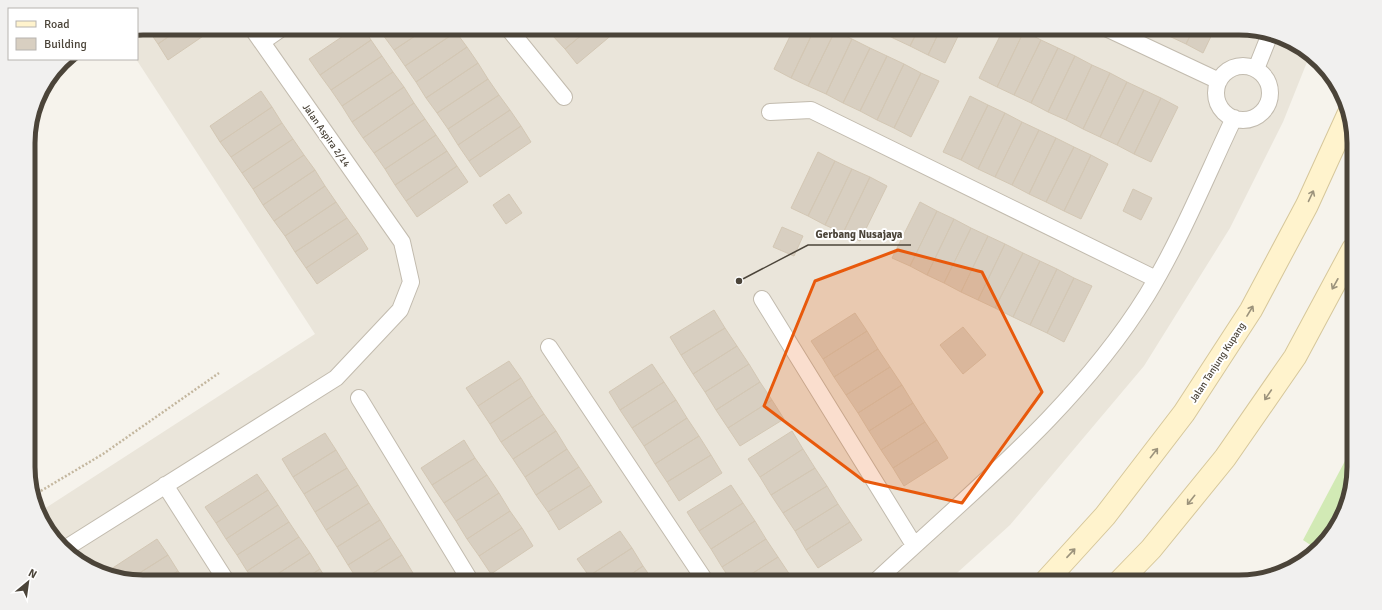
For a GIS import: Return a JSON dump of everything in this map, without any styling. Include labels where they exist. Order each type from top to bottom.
[{"type":"main road","name":"Jalan Tanjung Kupang","points":[[1050,575],[1105,516],[1184,413],[1251,310],[1307,204],[1345,122]]},
{"type":"main road","points":[[1126,575],[1151,549],[1225,458],[1295,357],[1347,260]]},
{"type":"street","name":"Jalan Aspira 2/14","points":[[165,485],[336,378],[400,310],[411,282],[402,242],[257,35]]},
{"type":"street","points":[[262,42],[272,35]]},
{"type":"street","points":[[514,35],[564,97]]},
{"type":"street","points":[[1121,35],[1219,81]]},
{"type":"street","points":[[1256,69],[1268,39]]},
{"type":"street","points":[[1239,66],[1248,66],[1256,69],[1268,82],[1270,91],[1269,100],[1260,115],[1252,119],[1242,120],[1234,118],[1226,114],[1220,107],[1216,90],[1219,81],[1224,74],[1239,66]]},
{"type":"street","points":[[770,112],[811,110],[1156,279]]},
{"type":"street","points":[[882,575],[1046,423],[1099,362],[1156,279],[1234,118]]},
{"type":"street","points":[[762,300],[914,545]]},
{"type":"street","points":[[550,347],[701,575]]},
{"type":"street","points":[[359,398],[467,575]]},
{"type":"street","points":[[70,546],[165,485],[223,575]]},
{"type":"path","points":[[38,492],[103,454],[219,373]]},
{"type":"highlighted area","points":[[898,250],[982,272],[1042,392],[962,503],[864,481],[764,406],[815,281]]},
{"type":"shaded area","points":[[138,35],[1239,35],[1260,37],[1280,43],[1293,49],[1308,60],[1283,122],[1230,228],[1144,366],[1010,525],[955,575],[143,575],[122,573],[89,561],[77,553],[57,533],[44,509],[315,334],[137,60],[138,60]]},
{"type":"green space","points":[[1347,457],[1345,488],[1333,521],[1325,533],[1312,546],[1303,540]]},
{"type":"building","points":[[152,35],[171,35],[158,44]]},
{"type":"building","points":[[171,35],[205,35],[168,60],[158,44]]},
{"type":"building","points":[[345,35],[368,35],[371,40],[320,75],[309,59]]},
{"type":"building","points":[[383,35],[416,35],[394,50]]},
{"type":"building","points":[[416,35],[452,35],[405,66],[394,50]]},
{"type":"building","points":[[452,35],[458,35],[467,47],[416,82],[405,66]]},
{"type":"building","points":[[552,35],[582,35],[565,49]]},
{"type":"building","points":[[582,35],[612,35],[577,64],[565,49]]},
{"type":"building","points":[[791,35],[812,35],[791,78],[774,69]]},
{"type":"building","points":[[812,35],[833,35],[808,86],[791,78]]},
{"type":"building","points":[[833,35],[844,35],[852,39],[826,94],[808,86]]},
{"type":"building","points":[[887,35],[894,35],[893,38]]},
{"type":"building","points":[[894,35],[916,35],[910,46],[893,38]]},
{"type":"building","points":[[916,35],[938,35],[928,55],[910,46]]},
{"type":"building","points":[[938,35],[959,35],[945,63],[928,55]]},
{"type":"building","points":[[1000,35],[1022,35],[997,87],[979,78]]},
{"type":"building","points":[[1022,35],[1032,35],[1041,40],[1014,95],[997,87]]},
{"type":"building","points":[[1170,35],[1190,35],[1186,44]]},
{"type":"building","points":[[1190,35],[1212,35],[1203,53],[1186,44]]},
{"type":"building","points":[[852,39],[870,48],[843,103],[826,94]]},
{"type":"building","points":[[371,40],[382,56],[331,90],[320,75]]},
{"type":"building","points":[[1041,40],[1058,48],[1031,103],[1014,95]]},
{"type":"building","points":[[467,47],[478,63],[426,98],[416,82]]},
{"type":"building","points":[[870,48],[887,56],[860,111],[843,103]]},
{"type":"building","points":[[1058,48],[1075,56],[1048,112],[1031,103]]},
{"type":"building","points":[[382,56],[393,72],[342,106],[331,90]]},
{"type":"building","points":[[887,56],[904,64],[877,120],[860,111]]},
{"type":"building","points":[[1075,56],[1092,65],[1066,120],[1048,112]]},
{"type":"building","points":[[478,63],[488,79],[437,113],[426,98]]},
{"type":"building","points":[[904,64],[921,73],[894,128],[877,120]]},
{"type":"building","points":[[1092,65],[1110,73],[1083,129],[1066,120]]},
{"type":"building","points":[[393,72],[404,87],[352,122],[342,106]]},
{"type":"building","points":[[921,73],[939,81],[911,137],[894,128]]},
{"type":"building","points":[[1110,73],[1127,82],[1100,137],[1083,129]]},
{"type":"building","points":[[488,79],[499,95],[448,129],[437,113]]},
{"type":"building","points":[[1127,82],[1144,90],[1117,145],[1100,137]]},
{"type":"building","points":[[404,87],[414,103],[363,138],[352,122]]},
{"type":"building","points":[[1144,90],[1161,98],[1134,154],[1117,145]]},
{"type":"building","points":[[261,91],[272,107],[220,142],[210,126]]},
{"type":"building","points":[[499,95],[510,110],[458,145],[448,129]]},
{"type":"building","points":[[970,96],[988,105],[961,160],[943,152]]},
{"type":"building","points":[[1161,98],[1178,107],[1151,162],[1134,154]]},
{"type":"building","points":[[414,103],[425,119],[374,153],[363,138]]},
{"type":"building","points":[[988,105],[1005,113],[978,169],[961,160]]},
{"type":"building","points":[[272,107],[282,123],[231,157],[220,142]]},
{"type":"building","points":[[510,110],[521,126],[469,161],[458,145]]},
{"type":"building","points":[[1005,113],[1022,122],[995,177],[978,169]]},
{"type":"building","points":[[425,119],[436,135],[385,169],[374,153]]},
{"type":"building","points":[[1022,122],[1039,130],[1012,185],[995,177]]},
{"type":"building","points":[[282,123],[293,139],[242,173],[231,157]]},
{"type":"building","points":[[521,126],[531,142],[480,177],[469,161]]},
{"type":"building","points":[[1039,130],[1056,138],[1029,194],[1012,185]]},
{"type":"building","points":[[436,135],[447,151],[395,185],[385,169]]},
{"type":"building","points":[[1056,138],[1074,147],[1046,202],[1029,194]]},
{"type":"building","points":[[293,139],[304,155],[253,189],[242,173]]},
{"type":"building","points":[[1074,147],[1091,155],[1064,211],[1046,202]]},
{"type":"building","points":[[447,151],[457,166],[406,201],[395,185]]},
{"type":"building","points":[[818,152],[835,161],[808,216],[791,208]]},
{"type":"building","points":[[304,155],[315,170],[263,205],[253,189]]},
{"type":"building","points":[[1091,155],[1108,164],[1081,219],[1064,211]]},
{"type":"building","points":[[835,161],[852,169],[825,225],[808,216]]},
{"type":"building","points":[[457,166],[468,182],[417,217],[406,201]]},
{"type":"building","points":[[852,169],[870,177],[843,233],[825,225]]},
{"type":"building","points":[[315,170],[325,186],[274,221],[263,205]]},
{"type":"building","points":[[870,177],[887,186],[860,241],[843,233]]},
{"type":"building","points":[[325,186],[336,202],[285,236],[274,221]]},
{"type":"building","points":[[1133,189],[1152,198],[1141,220],[1123,211]]},
{"type":"building","points":[[509,194],[522,213],[506,224],[493,205]]},
{"type":"building","points":[[336,202],[347,218],[295,252],[285,236]]},
{"type":"building","points":[[920,202],[937,211],[910,266],[892,258]]},
{"type":"building","points":[[937,211],[954,219],[927,275],[910,266]]},
{"type":"building","points":[[347,218],[358,233],[306,268],[295,252]]},
{"type":"building","points":[[954,219],[971,228],[944,283],[927,275]]},
{"type":"building","points":[[782,227],[803,236],[794,256],[773,247]]},
{"type":"building","points":[[971,228],[988,236],[961,292],[944,283]]},
{"type":"building","points":[[358,233],[368,249],[317,284],[306,268]]},
{"type":"building","points":[[988,236],[1005,244],[978,300],[961,292]]},
{"type":"building","points":[[1005,244],[1023,253],[995,308],[978,300]]},
{"type":"building","points":[[1023,253],[1040,261],[1013,317],[995,308]]},
{"type":"building","points":[[1040,261],[1057,269],[1030,325],[1013,317]]},
{"type":"building","points":[[1057,269],[1074,278],[1047,333],[1030,325]]},
{"type":"building","points":[[1074,278],[1092,286],[1064,342],[1047,333]]},
{"type":"building","points":[[714,310],[725,328],[681,355],[670,337]]},
{"type":"building","points":[[855,313],[867,331],[823,359],[811,341]]},
{"type":"building","points":[[963,327],[986,355],[963,374],[940,345]]},
{"type":"building","points":[[725,328],[737,346],[693,374],[681,355]]},
{"type":"building","points":[[867,331],[878,349],[834,377],[823,359]]},
{"type":"building","points":[[737,346],[749,364],[705,392],[693,374]]},
{"type":"building","points":[[878,349],[890,367],[846,395],[834,377]]},
{"type":"building","points":[[509,361],[521,378],[478,406],[466,388]]},
{"type":"building","points":[[652,364],[664,382],[620,410],[609,392]]},
{"type":"building","points":[[749,364],[760,382],[716,410],[705,392]]},
{"type":"building","points":[[890,367],[902,385],[858,413],[846,395]]},
{"type":"building","points":[[521,378],[532,396],[490,424],[478,406]]},
{"type":"building","points":[[664,382],[676,400],[632,428],[620,410]]},
{"type":"building","points":[[760,382],[772,400],[728,428],[716,410]]},
{"type":"building","points":[[902,385],[913,403],[869,431],[858,413]]},
{"type":"building","points":[[532,396],[544,414],[501,442],[490,424]]},
{"type":"building","points":[[676,400],[687,418],[644,446],[632,428]]},
{"type":"building","points":[[772,400],[784,419],[740,446],[728,428]]},
{"type":"building","points":[[913,403],[925,422],[881,450],[869,431]]},
{"type":"building","points":[[544,414],[556,431],[513,459],[501,442]]},
{"type":"building","points":[[687,418],[699,436],[655,464],[644,446]]},
{"type":"building","points":[[925,422],[937,440],[893,468],[881,450]]},
{"type":"building","points":[[556,431],[567,449],[525,477],[513,459]]},
{"type":"building","points":[[792,431],[803,449],[760,477],[748,459]]},
{"type":"building","points":[[325,433],[336,450],[293,477],[282,459]]},
{"type":"building","points":[[699,436],[711,455],[667,482],[655,464]]},
{"type":"building","points":[[464,440],[475,458],[432,485],[421,468]]},
{"type":"building","points":[[937,440],[948,458],[904,486],[893,468]]},
{"type":"building","points":[[567,449],[579,467],[536,495],[525,477]]},
{"type":"building","points":[[803,449],[815,468],[771,495],[760,477]]},
{"type":"building","points":[[336,450],[347,468],[304,494],[293,477]]},
{"type":"building","points":[[711,455],[722,473],[679,501],[667,482]]},
{"type":"building","points":[[475,458],[487,475],[444,503],[432,485]]},
{"type":"building","points":[[579,467],[591,485],[548,512],[536,495]]},
{"type":"building","points":[[347,468],[358,485],[315,512],[304,494]]},
{"type":"building","points":[[815,468],[827,486],[783,513],[771,495]]},
{"type":"building","points":[[257,474],[268,490],[216,523],[205,507]]},
{"type":"building","points":[[487,475],[499,493],[456,521],[444,503]]},
{"type":"building","points":[[358,485],[369,503],[326,530],[315,512]]},
{"type":"building","points":[[591,485],[602,502],[559,530],[548,512]]},
{"type":"building","points":[[731,485],[743,503],[699,531],[687,512]]},
{"type":"building","points":[[827,486],[838,504],[795,531],[783,513]]},
{"type":"building","points":[[268,490],[278,505],[226,539],[216,523]]},
{"type":"building","points":[[499,493],[510,511],[467,539],[456,521]]},
{"type":"building","points":[[369,503],[380,520],[337,547],[326,530]]},
{"type":"building","points":[[743,503],[755,521],[711,549],[699,531]]},
{"type":"building","points":[[838,504],[850,522],[806,550],[795,531]]},
{"type":"building","points":[[278,505],[289,522],[237,555],[226,539]]},
{"type":"building","points":[[510,511],[522,528],[479,556],[467,539]]},
{"type":"building","points":[[380,520],[391,538],[348,565],[337,547]]},
{"type":"building","points":[[755,521],[766,539],[722,567],[711,549]]},
{"type":"building","points":[[289,522],[299,537],[247,571],[237,555]]},
{"type":"building","points":[[850,522],[862,540],[818,568],[806,550]]},
{"type":"building","points":[[522,528],[533,546],[491,574],[479,556]]},
{"type":"building","points":[[620,531],[632,548],[591,575],[588,575],[577,559]]},
{"type":"building","points":[[299,537],[310,553],[276,575],[250,575],[247,571]]},
{"type":"building","points":[[391,538],[402,555],[370,575],[354,575],[348,565]]},
{"type":"building","points":[[157,539],[168,555],[137,575],[110,570]]},
{"type":"building","points":[[766,539],[778,557],[750,575],[727,575],[722,567]]},
{"type":"building","points":[[632,548],[643,566],[630,575],[591,575]]},
{"type":"building","points":[[310,553],[320,569],[311,575],[276,575]]},
{"type":"building","points":[[168,555],[178,571],[172,575],[137,575]]},
{"type":"building","points":[[402,555],[413,573],[410,575],[370,575]]},
{"type":"building","points":[[778,557],[790,575],[750,575]]},
{"type":"building","points":[[643,566],[649,575],[630,575]]},
{"type":"building","points":[[320,569],[324,575],[311,575]]},
{"type":"building","points":[[178,571],[181,575],[172,575]]},
{"type":"place","name":"Gerbang Nusajaya","points":[[739,281]]}]
